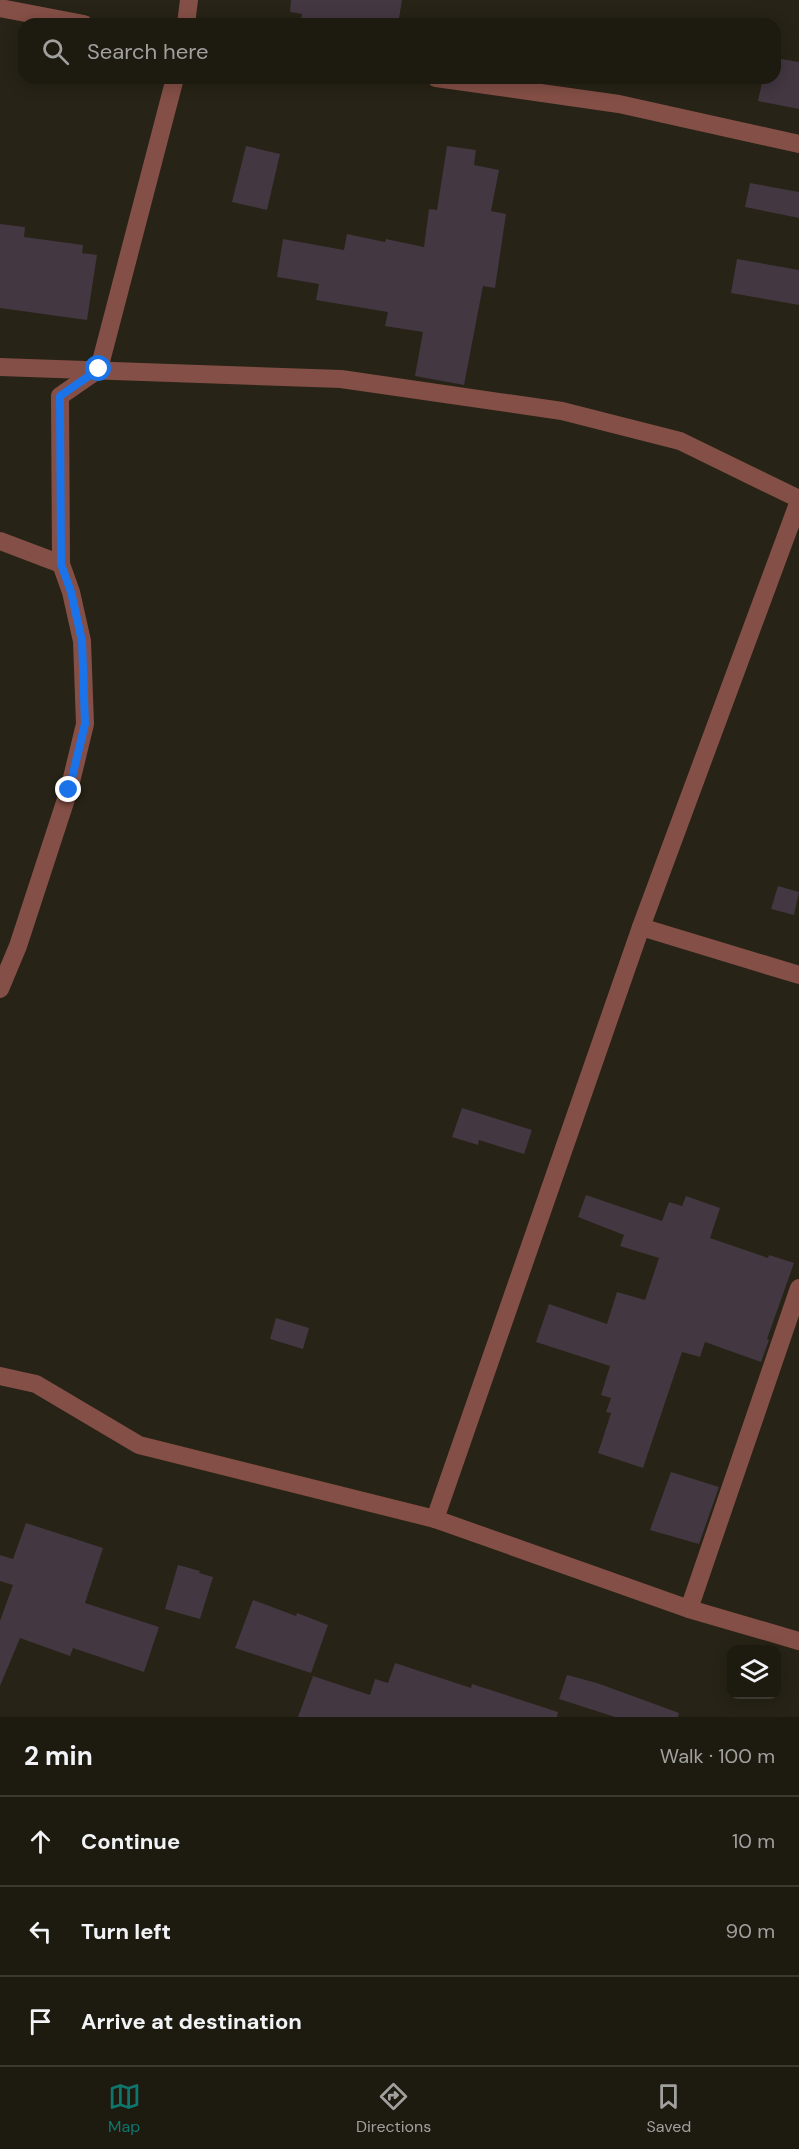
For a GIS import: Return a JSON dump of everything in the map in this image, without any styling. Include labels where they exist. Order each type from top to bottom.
[{"type":"street","points":[[187,18],[189,0]]},
{"type":"street","points":[[0,8],[52,18]]},
{"type":"street","points":[[0,989],[9,943],[69,790],[85,724],[82,641],[71,592],[61,564],[60,396],[99,369],[173,84]]},
{"type":"street","points":[[478,84],[619,104],[799,144]]},
{"type":"street","points":[[0,367],[341,379],[562,411],[680,441],[799,500],[641,927],[435,1519]]},
{"type":"street","points":[[0,541],[61,564]]},
{"type":"street","points":[[641,927],[799,975]]},
{"type":"street","points":[[689,1609],[799,1288]]},
{"type":"street","points":[[0,1376],[36,1384],[139,1445],[435,1519],[689,1609],[799,1641]]},
{"type":"building","points":[[291,0],[402,0],[399,18],[301,18],[302,14],[290,12]]},
{"type":"building","points":[[781,59],[799,62],[799,109],[758,101],[762,84],[781,84]]},
{"type":"building","points":[[246,146],[280,154],[267,210],[232,202]]},
{"type":"building","points":[[447,146],[476,150],[474,165],[499,170],[491,211],[506,214],[495,288],[483,286],[464,385],[415,376],[423,332],[385,326],[388,312],[316,300],[319,284],[277,277],[283,239],[344,250],[347,234],[424,247],[429,209],[437,210]]},
{"type":"building","points":[[750,183],[799,192],[799,218],[745,207]]},
{"type":"building","points":[[0,224],[25,227],[24,237],[83,245],[82,253],[97,255],[87,320],[0,308]]},
{"type":"building","points":[[737,259],[799,270],[799,305],[731,293]]},
{"type":"building","points":[[778,886],[799,892],[794,915],[771,909]]},
{"type":"building","points":[[462,1108],[532,1130],[524,1154],[479,1140],[478,1145],[452,1137]]},
{"type":"building","points":[[586,1195],[662,1221],[669,1202],[682,1206],[686,1196],[720,1208],[710,1238],[768,1258],[769,1255],[794,1263],[761,1362],[705,1342],[700,1357],[682,1352],[643,1468],[598,1453],[611,1413],[606,1412],[611,1398],[601,1395],[610,1366],[536,1342],[549,1304],[607,1324],[617,1292],[645,1300],[659,1258],[620,1246],[624,1235],[578,1217]]},
{"type":"building","points":[[276,1318],[309,1328],[303,1349],[270,1339]]},
{"type":"building","points":[[671,1472],[719,1487],[699,1544],[650,1530]]},
{"type":"building","points":[[26,1523],[103,1548],[85,1603],[159,1627],[144,1672],[73,1648],[70,1656],[20,1638],[0,1686],[0,1621],[13,1585],[0,1581],[0,1555],[13,1559]]},
{"type":"building","points":[[178,1565],[213,1577],[200,1619],[165,1609]]},
{"type":"building","points":[[253,1600],[328,1625],[311,1673],[235,1648]]},
{"type":"building","points":[[395,1663],[471,1688],[472,1684],[558,1712],[557,1717],[298,1717],[313,1676],[370,1695],[375,1679],[388,1683]]},
{"type":"building","points":[[567,1675],[597,1683],[679,1713],[678,1717],[615,1717],[559,1699]]},
{"type":"route","points":[[69,790],[85,724],[82,641],[71,592],[61,564],[60,396],[99,369]]}]
